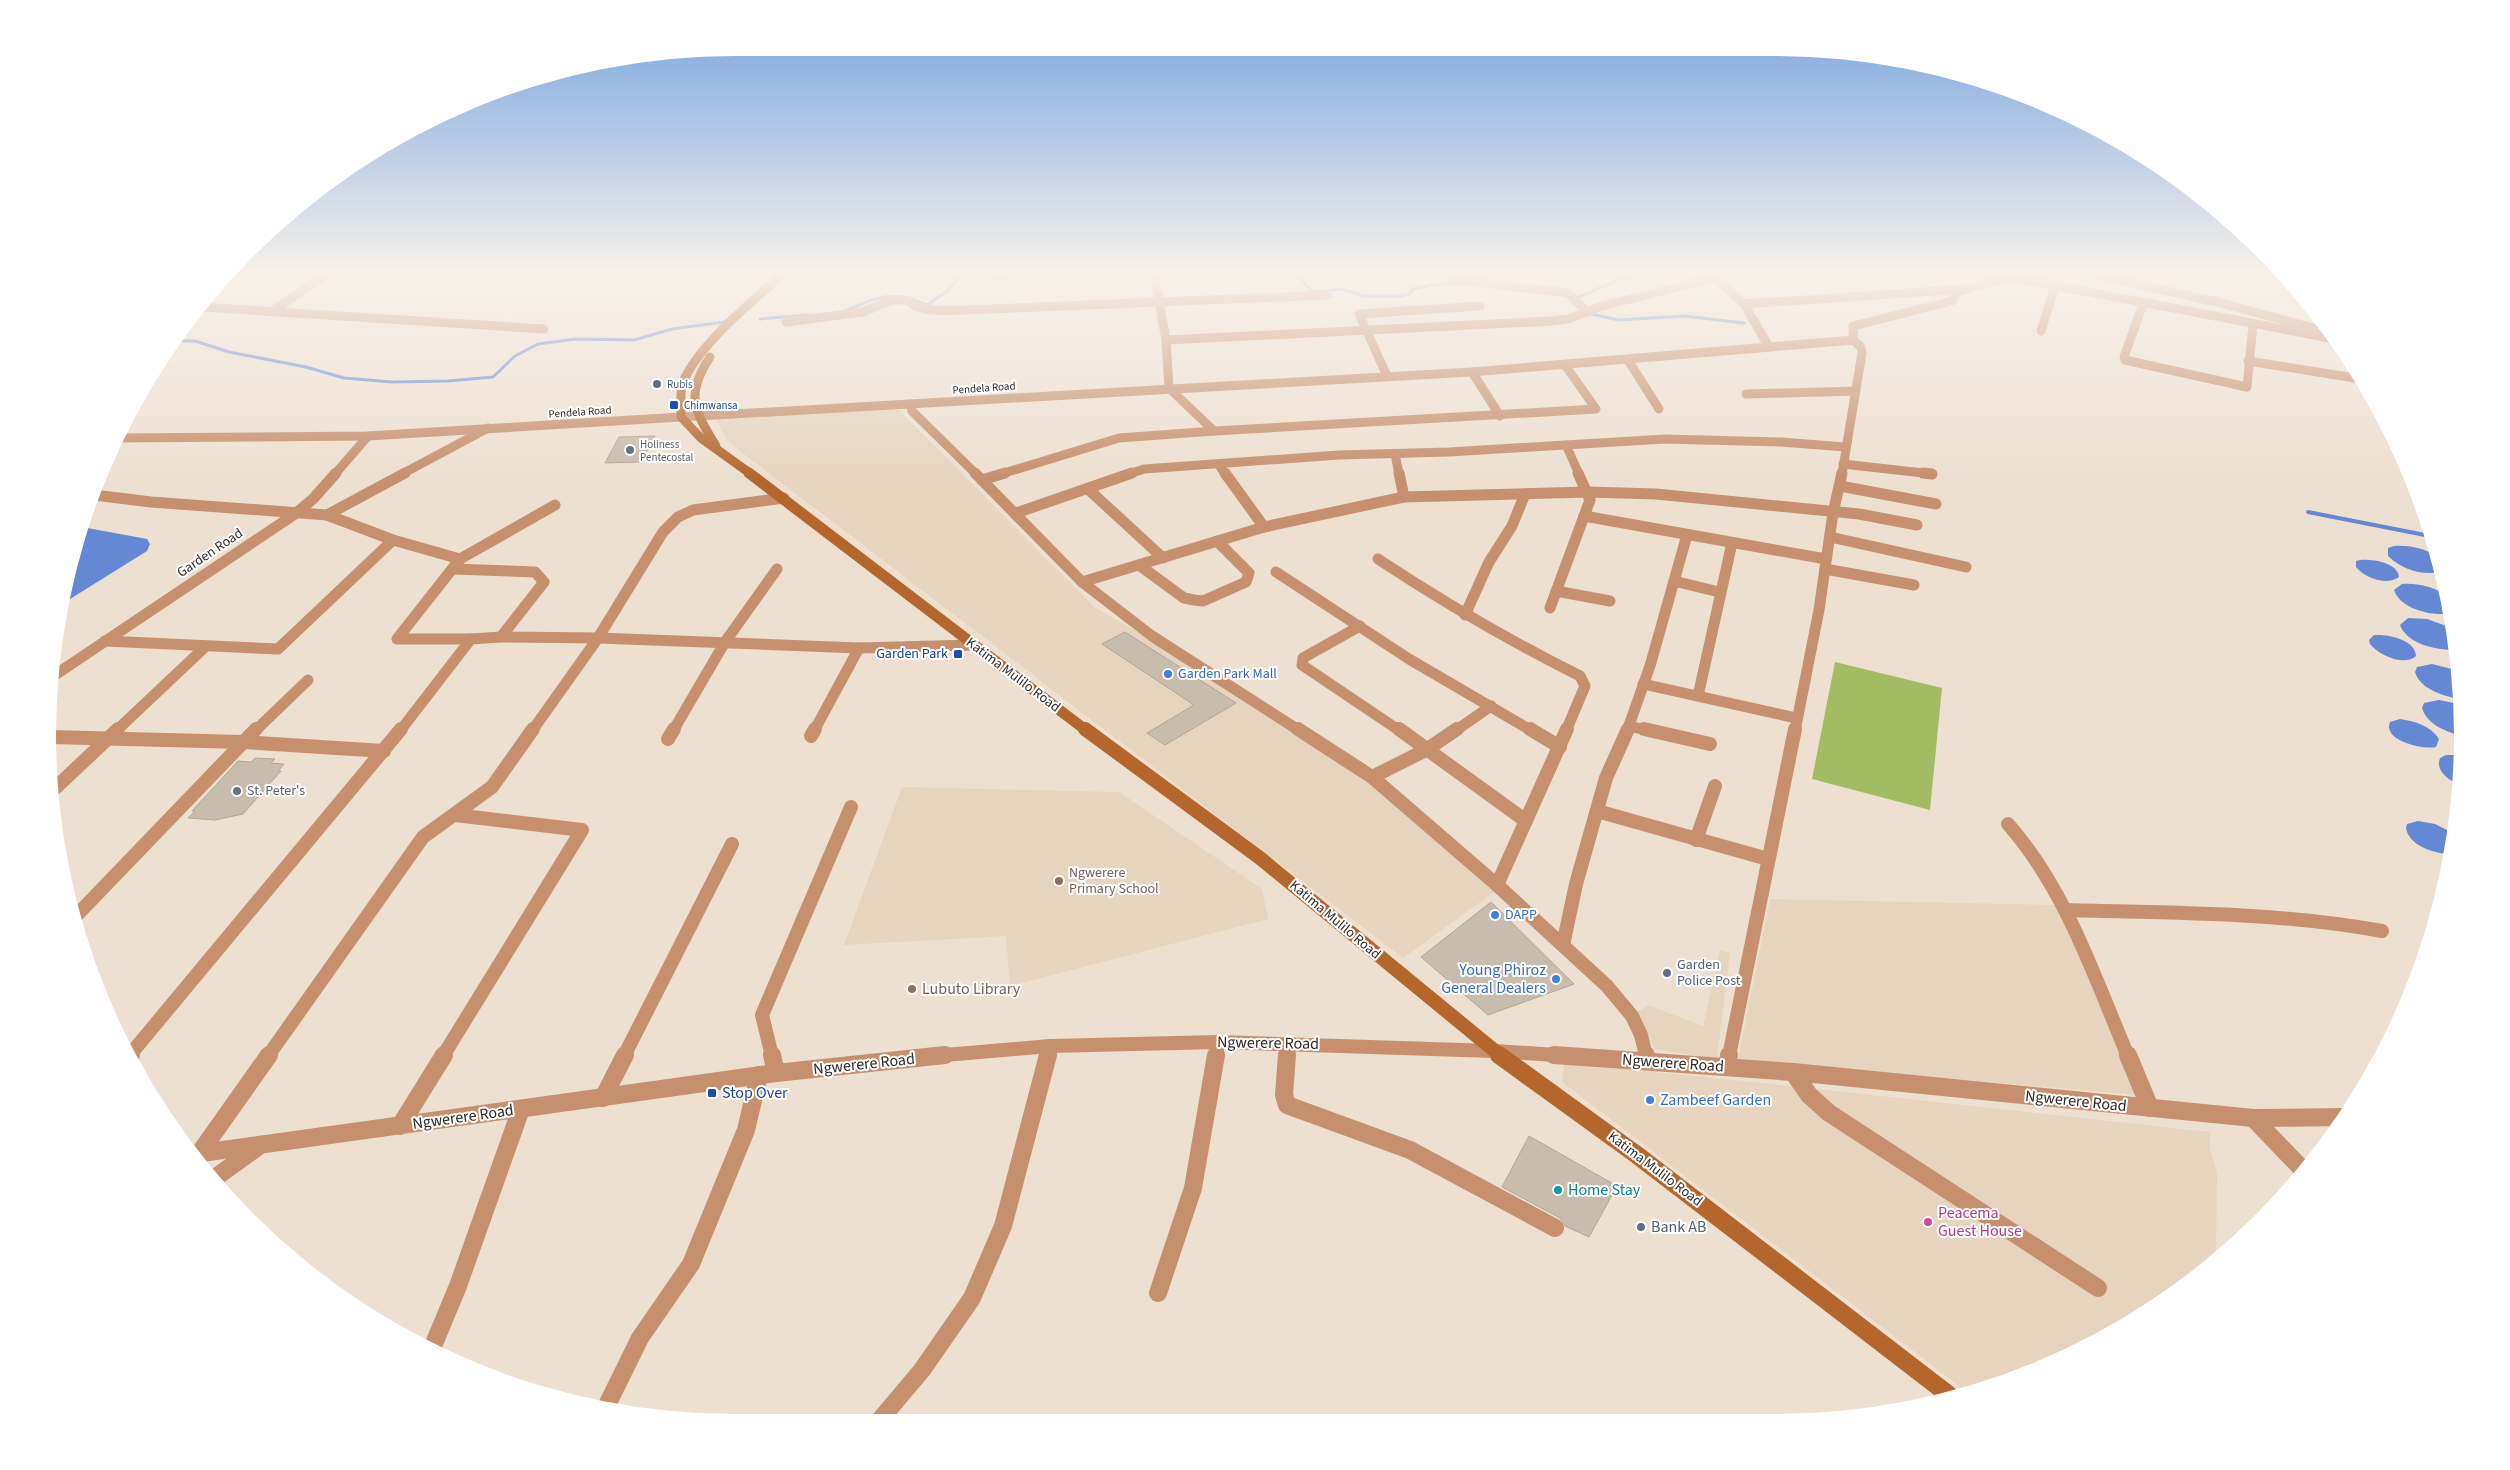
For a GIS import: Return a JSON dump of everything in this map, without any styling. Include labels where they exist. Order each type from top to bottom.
[{"type":"main road","points":[[681,417],[683,384],[690,369],[715,341]]},
{"type":"main road","name":"Katima Mulilo Road","points":[[718,451],[697,416],[694,406],[694,383],[701,368],[726,341]]},
{"type":"main road","name":"Katima Mulilo Road","points":[[681,417],[701,438],[718,451],[784,498],[973,645],[1196,813],[1260,858],[1493,1050],[1637,1155],[1944,1392]]},
{"type":"street","points":[[1166,341],[1169,388],[1214,431]]},
{"type":"street","points":[[1371,341],[1387,376]]},
{"type":"street","points":[[1765,341],[1769,347]]},
{"type":"street","name":"Pendela Road","points":[[125,438],[368,436],[1169,388],[1472,372],[1846,341]]},
{"type":"street","points":[[1727,1067],[1819,610],[1833,513],[1840,486],[1862,353],[1861,347],[1854,341]]},
{"type":"street","points":[[2130,341],[2124,357],[2125,360],[2247,387],[2251,341]]},
{"type":"street","points":[[1628,360],[1659,409]]},
{"type":"street","points":[[2248,361],[2351,378]]},
{"type":"street","points":[[982,480],[1119,438],[1596,409],[1565,365]]},
{"type":"street","points":[[1472,372],[1500,416]]},
{"type":"street","points":[[1746,394],[1856,390]]},
{"type":"street","points":[[910,404],[912,411],[1016,513],[1082,582],[1152,636],[1272,710],[1372,777],[1497,885],[1607,986],[1632,1016],[1642,1035],[1647,1060]]},
{"type":"street","points":[[326,515],[488,428]]},
{"type":"street","name":"Garden Road","points":[[60,672],[295,514],[313,499],[368,436]]},
{"type":"street","points":[[1016,513],[1144,469],[1665,439],[1781,442],[1845,447]]},
{"type":"street","points":[[1550,608],[1590,500],[1566,445]]},
{"type":"street","points":[[1395,454],[1404,497]]},
{"type":"street","points":[[1218,464],[1264,527]]},
{"type":"street","points":[[1843,464],[1932,474]]},
{"type":"street","points":[[1840,486],[1936,504]]},
{"type":"street","points":[[1088,489],[1163,558]]},
{"type":"street","points":[[1082,582],[1264,527],[1404,497],[1587,492],[1656,494],[1833,513],[1859,514],[1917,525]]},
{"type":"street","points":[[1465,615],[1489,562],[1512,526],[1525,494]]},
{"type":"street","points":[[100,496],[152,502],[326,515],[456,564],[535,572],[544,582],[501,637]]},
{"type":"street","points":[[199,1150],[423,837],[492,787],[598,638],[663,532],[678,516],[693,510],[784,498]]},
{"type":"street","points":[[555,505],[456,564],[397,639],[598,638],[860,648],[973,645]]},
{"type":"street","points":[[1584,516],[1732,543],[1914,585]]},
{"type":"street","points":[[1563,945],[1606,778],[1629,726],[1643,684],[1687,535]]},
{"type":"street","points":[[1830,537],[1966,567]]},
{"type":"street","points":[[105,642],[278,648],[393,540]]},
{"type":"street","points":[[1139,565],[1184,598],[1202,601],[1246,582],[1249,578],[1249,573],[1217,541]]},
{"type":"street","points":[[1698,696],[1710,645],[1718,592],[1732,543]]},
{"type":"street","points":[[1378,559],[1465,615],[1516,644],[1580,676],[1585,686],[1560,747],[1497,885]]},
{"type":"street","points":[[668,738],[725,642],[777,569]]},
{"type":"street","points":[[1276,572],[1409,659],[1560,747]]},
{"type":"street","points":[[1674,581],[1718,592]]},
{"type":"street","points":[[1556,591],[1610,601]]},
{"type":"street","points":[[1360,626],[1303,658],[1302,665],[1380,716],[1526,821]]},
{"type":"street","points":[[134,1051],[384,751],[471,639]]},
{"type":"street","points":[[59,785],[205,646]]},
{"type":"street","points":[[811,736],[860,648]]},
{"type":"street","points":[[79,912],[243,742],[308,680]]},
{"type":"street","points":[[1643,684],[1796,718]]},
{"type":"street","points":[[1372,777],[1426,750],[1491,706]]},
{"type":"street","points":[[1629,726],[1710,744]]},
{"type":"street","points":[[56,737],[243,742],[384,751]]},
{"type":"street","points":[[1696,840],[1715,786]]},
{"type":"street","points":[[609,1402],[640,1338],[691,1264],[746,1130],[767,1074],[762,1015],[851,807]]},
{"type":"street","points":[[1597,811],[1768,859]]},
{"type":"street","points":[[400,1126],[582,830],[455,815]]},
{"type":"street","points":[[2008,824],[2030,849],[2066,910],[2150,1108]]},
{"type":"street","points":[[603,1098],[732,844]]},
{"type":"street","points":[[2066,910],[2258,914],[2382,931]]},
{"type":"street","points":[[1158,1293],[1193,1188],[1218,1042]]},
{"type":"street","name":"Ngwerere Road","points":[[201,1153],[767,1074],[1050,1046],[1218,1042],[1493,1050],[1647,1060],[1793,1072],[2253,1118],[2335,1117]]},
{"type":"street","points":[[1288,1043],[1284,1096],[1287,1105],[1410,1150],[1555,1228]]},
{"type":"street","points":[[885,1414],[922,1370],[972,1298],[1003,1226],[1050,1046]]},
{"type":"street","points":[[1793,1072],[1809,1095],[1829,1113],[2098,1288]]},
{"type":"street","points":[[434,1343],[458,1286],[522,1109]]},
{"type":"street","points":[[2253,1118],[2299,1166]]},
{"type":"street","points":[[219,1175],[262,1144]]},
{"type":"shaded area","points":[[898,409],[1094,607],[1185,659],[1368,782],[1494,892],[1403,958],[740,451],[728,441],[715,418]]},
{"type":"shaded area","name":"Ngwerere Primary School","points":[[902,787],[1119,792],[1262,889],[1268,919],[1010,986],[1006,936],[844,945]]},
{"type":"shaded area","points":[[1770,899],[2058,905],[2137,1095],[1738,1060]]},
{"type":"shaded area","points":[[1720,950],[1730,953],[1717,1059],[1655,1049],[1638,1012],[1648,1005],[1703,1026]]},
{"type":"shaded area","points":[[1564,1064],[1717,1078],[2210,1132],[2210,1150],[2217,1172],[2216,1251],[2152,1299],[2114,1323],[2075,1344],[2035,1362],[1961,1388],[1562,1082]]},
{"type":"green space","points":[[1835,662],[1942,688],[1930,810],[1812,779]]},
{"type":"water","points":[[89,528],[147,539],[150,544],[147,551],[70,599]]},
{"type":"water","points":[[2405,546],[2426,550],[2429,551],[2434,573],[2419,572],[2399,565],[2388,556],[2388,548]]},
{"type":"water","points":[[2356,561],[2383,562],[2394,568],[2399,577],[2388,581],[2376,580],[2356,567]]},
{"type":"water","points":[[2402,584],[2414,584],[2437,590],[2443,614],[2435,614],[2410,607],[2397,597],[2394,590]]},
{"type":"water","points":[[2408,618],[2427,619],[2445,625],[2448,650],[2423,645],[2415,641],[2404,632],[2400,625]]},
{"type":"water","points":[[2374,635],[2386,635],[2406,642],[2411,645],[2416,656],[2411,659],[2399,660],[2385,656],[2370,644],[2369,640]]},
{"type":"water","points":[[2432,664],[2450,668],[2452,697],[2433,691],[2422,683],[2415,672],[2417,667]]},
{"type":"water","points":[[2439,700],[2453,703],[2454,733],[2438,727],[2428,719],[2422,708],[2424,703]]},
{"type":"water","points":[[2400,719],[2427,727],[2436,734],[2439,739],[2436,747],[2423,747],[2398,739],[2389,729],[2390,722]]},
{"type":"water","points":[[2446,755],[2453,755],[2452,781],[2441,771],[2439,767],[2440,758]]},
{"type":"water","points":[[2418,821],[2435,824],[2447,830],[2443,853],[2431,851],[2417,844],[2408,834],[2407,824]]},
{"type":"building","name":"Holiness Pentecostal","points":[[655,436],[641,462],[605,463],[619,437]]},
{"type":"building","name":"Garden Park Mall","points":[[1125,632],[1236,703],[1165,745],[1147,733],[1194,705],[1102,644]]},
{"type":"building","name":"St. Peter's","points":[[255,758],[275,759],[271,763],[284,764],[278,771],[281,771],[243,814],[215,820],[188,818],[195,811],[192,811],[238,761],[251,762]]},
{"type":"building","points":[[1491,902],[1574,984],[1488,1015],[1421,957]]},
{"type":"building","name":"Home Stay","points":[[1529,1136],[1617,1186],[1589,1237],[1565,1226],[1560,1218],[1502,1187]]},
{"type":"waterway","points":[[183,341],[195,341],[229,352],[306,367],[344,378],[392,382],[448,381],[493,377],[515,356],[538,344],[564,341]]},
{"type":"waterway","points":[[2308,512],[2423,535]]},
{"type":"place","name":"Rubis","points":[[657,384]]},
{"type":"place","name":"Chimwansa","points":[[674,405]]},
{"type":"place","name":"Holiness Pentecostal","points":[[630,450]]},
{"type":"place","name":"Garden Park","points":[[958,654]]},
{"type":"place","name":"Garden Park Mall","points":[[1168,674]]},
{"type":"place","name":"St. Peter's","points":[[237,791]]},
{"type":"place","name":"Ngwerere Primary School","points":[[1059,881]]},
{"type":"place","name":"DAPP","points":[[1495,915]]},
{"type":"place","name":"Garden Police Post","points":[[1667,973]]},
{"type":"place","name":"Young Phiroz General Dealers","points":[[1556,979]]},
{"type":"place","name":"Lubuto Library","points":[[912,989]]},
{"type":"place","name":"Stop Over","points":[[712,1093]]},
{"type":"place","name":"Zambeef Garden","points":[[1650,1100]]},
{"type":"place","name":"Home Stay","points":[[1558,1190]]},
{"type":"place","name":"Peacema Guest House","points":[[1928,1222]]},
{"type":"place","name":"Bank AB","points":[[1641,1227]]}]
